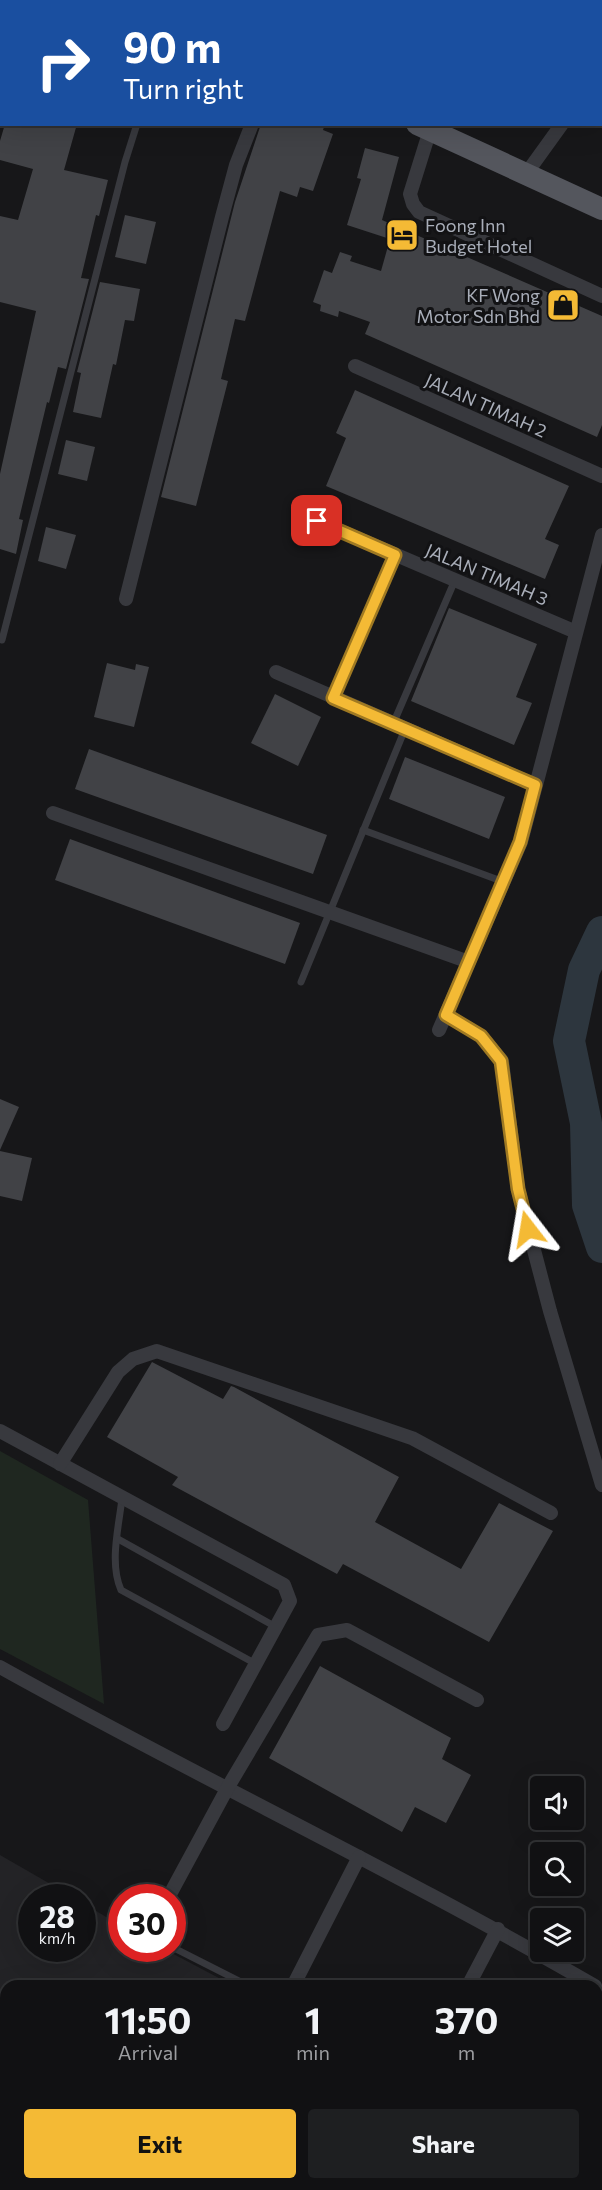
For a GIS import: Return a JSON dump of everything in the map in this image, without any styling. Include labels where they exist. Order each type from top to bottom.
[{"type":"main road","points":[[424,127],[602,209]]},
{"type":"street","points":[[126,599],[236,165],[251,126]]},
{"type":"street","points":[[526,174],[561,126]]},
{"type":"street","points":[[424,127],[410,194],[412,204],[419,212],[602,296]]},
{"type":"street","name":"JALAN TIMAH 2","points":[[355,366],[602,476]]},
{"type":"street","name":"JALAN TIMAH 3","points":[[317,521],[576,632]]},
{"type":"street","points":[[439,1030],[520,842],[602,536]]},
{"type":"street","points":[[276,672],[535,785]]},
{"type":"street","points":[[54,813],[469,962]]},
{"type":"street","points":[[446,1015],[481,1036],[501,1061],[518,1189],[550,1311],[602,1485]]},
{"type":"street","points":[[60,1464],[118,1372],[133,1359],[157,1351],[412,1438],[551,1513]]},
{"type":"street","points":[[0,1431],[284,1585],[290,1601],[223,1724]]},
{"type":"street","points":[[176,1884],[228,1787],[318,1635],[347,1630],[477,1700]]},
{"type":"street","points":[[0,1667],[72,1707],[498,1929],[584,1980]]},
{"type":"street","points":[[296,1980],[359,1857]]},
{"type":"street","points":[[471,1980],[498,1929]]},
{"type":"lane","points":[[2,640],[125,162],[136,126]]},
{"type":"lane","points":[[333,698],[395,555]]},
{"type":"lane","points":[[301,982],[363,831],[399,727],[455,580]]},
{"type":"lane","points":[[363,831],[504,882]]},
{"type":"lane","points":[[122,1497],[116,1571],[121,1590],[256,1664]]},
{"type":"lane","points":[[118,1539],[276,1627]]},
{"type":"lane","points":[[186,1954],[237,1980]]},
{"type":"shaded area","points":[[0,1451],[88,1500],[104,1704],[0,1649]]},
{"type":"shaded area","points":[[0,1855],[50,1884],[18,1884],[18,1962],[96,1962],[96,1911],[108,1918],[108,1962],[186,1961],[223,1980],[0,1980]]},
{"type":"building","points":[[4,126],[76,126],[64,170],[108,180],[99,216],[96,215],[81,278],[89,279],[66,369],[58,367],[49,403],[47,402],[19,519],[23,520],[16,554],[0,549],[0,474],[36,311],[0,302],[0,216],[18,220],[33,169],[0,160],[0,141]]},
{"type":"building","points":[[260,126],[324,126],[323,130],[333,134],[313,191],[300,187],[297,197],[280,191],[245,321],[235,319],[221,379],[228,381],[196,506],[161,497],[235,202]]},
{"type":"building","points":[[365,148],[399,157],[382,220],[602,316],[602,425],[597,437],[365,334],[370,322],[339,311],[338,317],[320,311],[321,305],[313,302],[324,270],[332,273],[340,252],[352,256],[350,261],[381,271],[390,239],[347,225],[361,179],[357,178]]},
{"type":"building","points":[[125,215],[156,222],[146,264],[115,257]]},
{"type":"building","points":[[100,282],[140,289],[134,321],[125,320],[116,365],[113,364],[101,418],[73,412],[81,373],[77,372]]},
{"type":"building","points":[[355,390],[569,486],[545,539],[559,545],[545,579],[326,486],[346,438],[336,433]]},
{"type":"building","points":[[66,440],[95,447],[87,481],[58,474]]},
{"type":"building","points":[[46,527],[76,535],[66,569],[38,561]]},
{"type":"building","points":[[449,608],[537,644],[516,697],[532,703],[514,745],[411,701]]},
{"type":"building","points":[[107,663],[135,670],[136,664],[149,667],[134,727],[94,717]]},
{"type":"building","points":[[275,694],[321,717],[298,766],[251,743]]},
{"type":"building","points":[[89,749],[327,835],[313,874],[75,789]]},
{"type":"building","points":[[405,757],[505,797],[489,839],[389,799]]},
{"type":"building","points":[[70,839],[300,923],[285,964],[55,880]]},
{"type":"building","points":[[0,1099],[19,1107],[0,1150]]},
{"type":"building","points":[[0,1151],[32,1158],[22,1201],[0,1196]]},
{"type":"building","points":[[152,1362],[223,1399],[231,1386],[234,1387],[399,1477],[375,1522],[461,1569],[499,1503],[553,1531],[489,1642],[343,1564],[337,1574],[172,1485],[178,1477],[107,1437]]},
{"type":"building","points":[[320,1666],[451,1738],[442,1759],[471,1775],[446,1823],[415,1807],[402,1832],[269,1758]]},
{"type":"waterway","points":[[602,932],[584,970],[569,1041],[586,1123],[588,1205],[602,1247]]},
{"type":"place","name":"Foong Inn Budget Hotel","points":[[402,235]]},
{"type":"place","name":"KF Wong Motor Sdn Bhd","points":[[563,305]]},
{"type":"route","points":[[317,521],[395,555],[333,698],[535,785],[520,842],[446,1015],[481,1036],[501,1061],[518,1189],[528,1229]]}]
